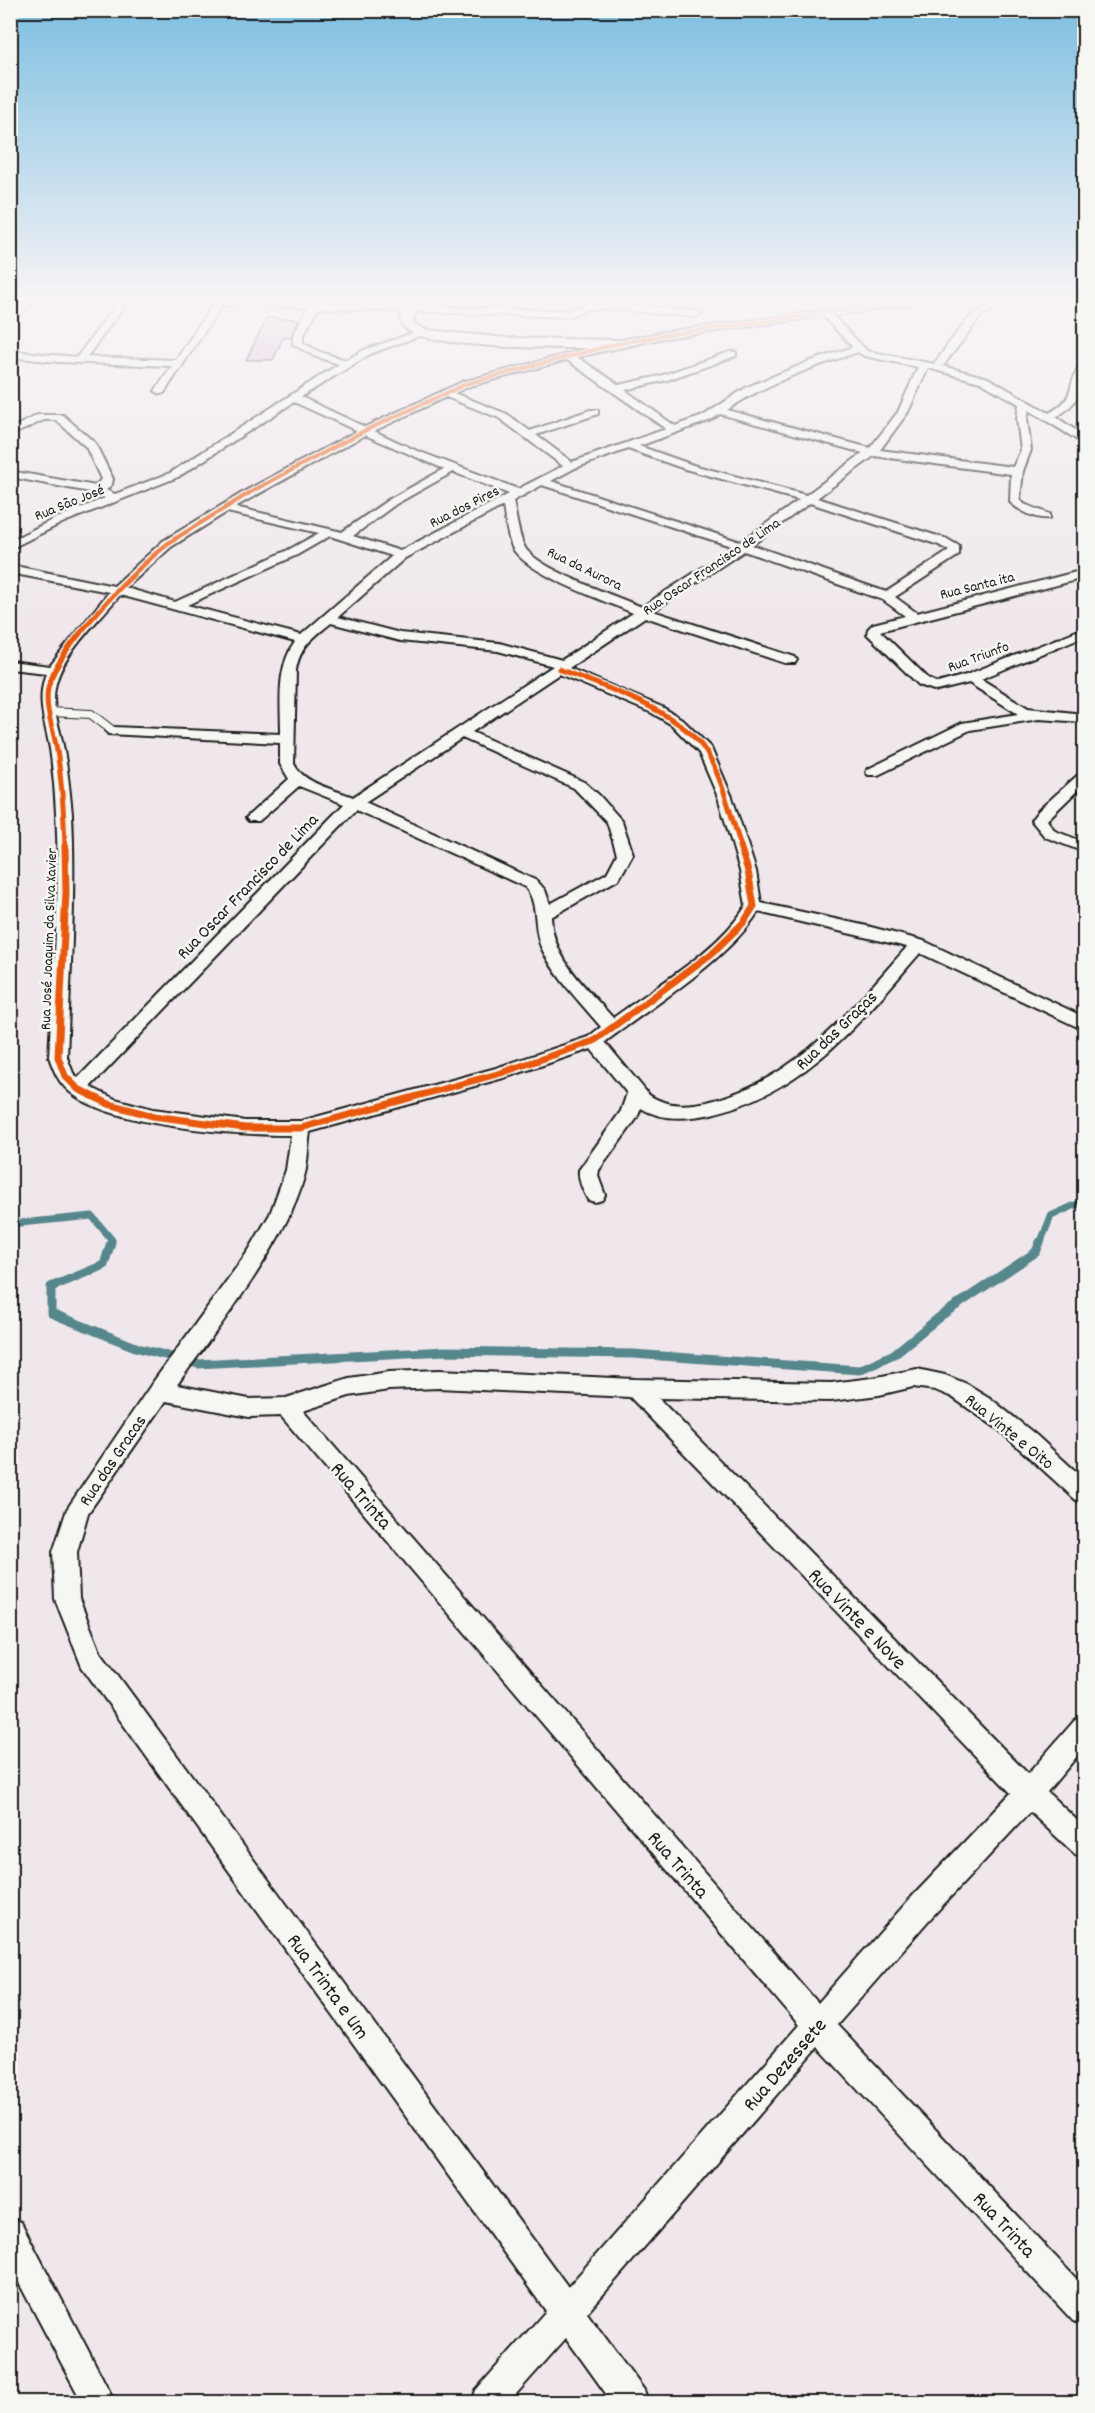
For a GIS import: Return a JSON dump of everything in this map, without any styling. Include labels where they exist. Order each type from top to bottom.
[{"type":"street","name":"Rua São José","points":[[10,546],[58,521],[174,475],[266,415]]},
{"type":"street","points":[[330,415],[364,431],[519,494]]},
{"type":"street","name":"Rua José Joaquim da Silva Xavier","points":[[399,415],[364,431],[226,508],[167,544],[117,590],[54,670],[48,687],[63,802],[66,892],[58,1057],[65,1076],[78,1089],[109,1104],[153,1116],[245,1128],[301,1128],[501,1073],[574,1050],[594,1041],[711,954],[744,922],[754,906]]},
{"type":"street","points":[[499,415],[530,434],[571,466]]},
{"type":"street","points":[[530,434],[586,415]]},
{"type":"street","points":[[652,415],[675,430]]},
{"type":"street","name":"Rua dos Pires","points":[[303,640],[401,555],[571,466],[713,415]]},
{"type":"street","points":[[733,415],[872,452],[1017,471]]},
{"type":"street","name":"Rua Oscar Francisco de Lima","points":[[78,1089],[354,803],[743,546],[872,452],[886,437],[901,415]]},
{"type":"street","points":[[1023,415],[1022,425],[1026,450],[1017,471],[1014,500],[1020,506],[1046,516]]},
{"type":"street","points":[[1045,415],[1084,441]]},
{"type":"street","points":[[1049,417],[1053,415]]},
{"type":"street","points":[[10,433],[42,417],[59,417],[91,445],[107,479],[106,484],[98,490]]},
{"type":"street","points":[[629,446],[689,467],[809,499],[943,542],[955,549],[955,552],[887,597]]},
{"type":"street","points":[[342,537],[392,502],[453,468]]},
{"type":"street","points":[[10,474],[98,490],[115,499]]},
{"type":"street","points":[[543,482],[743,546],[887,597],[914,617]]},
{"type":"street","name":"Rua da Aurora","points":[[507,501],[518,548],[526,557],[576,586],[643,612],[790,660]]},
{"type":"street","points":[[226,508],[329,532],[401,555]]},
{"type":"street","points":[[178,605],[212,586],[298,551],[329,532]]},
{"type":"street","points":[[10,568],[117,590],[303,640],[292,655],[289,670],[287,764],[292,774],[304,783],[354,803],[531,884],[543,898],[544,934],[553,955],[612,1029]]},
{"type":"street","name":"Rua Santa ita","points":[[878,627],[1084,574]]},
{"type":"street","points":[[328,618],[400,637],[499,647],[563,667],[657,710],[677,722],[706,751],[725,797],[745,861],[754,906],[867,931],[918,945],[1084,1024]]},
{"type":"street","name":"Rua Triunfo","points":[[878,627],[874,629],[876,638],[929,686],[944,686],[971,678],[1084,632]]},
{"type":"street","points":[[10,665],[54,670]]},
{"type":"street","points":[[971,678],[1012,705],[1039,715]]},
{"type":"street","points":[[873,772],[967,726],[1039,715],[1084,718]]},
{"type":"street","points":[[112,731],[288,740]]},
{"type":"street","points":[[461,732],[579,785],[614,821],[625,854],[613,876],[543,915]]},
{"type":"street","points":[[1084,777],[1039,820],[1050,834],[1084,847]]},
{"type":"street","points":[[254,818],[298,779]]},
{"type":"street","name":"Rua das Graças","points":[[594,1041],[636,1093],[652,1108],[681,1112],[715,1108],[762,1089],[809,1061],[918,945]]},
{"type":"street","points":[[595,1195],[588,1176],[589,1170],[630,1113],[636,1093]]},
{"type":"street","name":"Rua das Gracas","points":[[65,1552],[78,1509],[256,1256],[279,1215],[296,1170],[301,1128]]},
{"type":"street","name":"Rua Vinte e Oito","points":[[635,1388],[831,1392],[918,1378],[943,1382],[988,1408],[1084,1493]]},
{"type":"street","points":[[165,1383],[249,1408],[286,1407],[349,1387],[389,1381],[429,1379],[635,1388]]},
{"type":"street","name":"Rua Vinte e Nove","points":[[635,1388],[1029,1793],[1084,1845]]},
{"type":"street","name":"Rua Trinta","points":[[286,1407],[818,2025],[1084,2310]]},
{"type":"street","name":"Rua Trinta e Um","points":[[65,1552],[67,1599],[91,1659],[632,2403]]},
{"type":"street","name":"Rua Dezessete","points":[[488,2403],[918,1911],[1029,1793],[1084,1730]]},
{"type":"street","points":[[10,2233],[99,2403]]},
{"type":"lane","points":[[50,712],[91,714],[112,731]]},
{"type":"waterway","points":[[1040,1244],[1051,1216],[1084,1201]]},
{"type":"waterway","points":[[10,1224],[92,1216],[112,1240],[111,1244]]},
{"type":"waterway","points":[[111,1242],[104,1265],[51,1287],[51,1313],[138,1348],[198,1364],[446,1351],[633,1354],[859,1370],[894,1354],[942,1315],[1036,1252],[1040,1242]]},
{"type":"cycle path","points":[[400,415],[364,431],[251,492],[167,544],[117,590],[54,670],[48,687],[47,703],[57,750],[64,813],[66,892],[58,1057],[65,1076],[78,1089],[109,1104],[153,1116],[245,1128],[301,1128],[501,1073],[594,1041],[711,954],[744,922],[754,906],[748,871],[725,797],[706,751],[677,722],[657,710],[559,669]]}]
